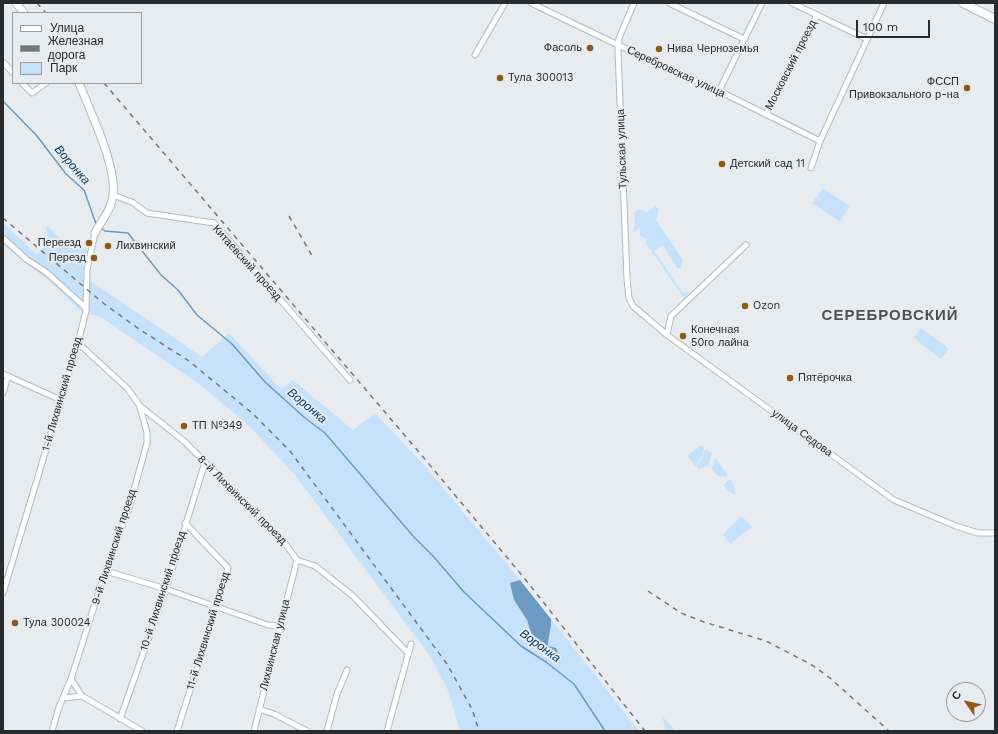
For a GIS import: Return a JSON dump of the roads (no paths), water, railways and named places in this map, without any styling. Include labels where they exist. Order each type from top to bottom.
[{"type":"main road","points":[[963,3],[995,19]]},
{"type":"street","points":[[16,3],[23,12]]},
{"type":"street","points":[[475,55],[504,3]]},
{"type":"street","name":"Серебровская улица","points":[[531,3],[719,91],[820,141]]},
{"type":"street","name":"Тульская улица","points":[[629,298],[624,225],[618,45],[623,26],[634,3]]},
{"type":"street","points":[[669,3],[744,39]]},
{"type":"street","points":[[719,91],[762,3]]},
{"type":"street","points":[[792,3],[867,39]]},
{"type":"street","points":[[811,168],[820,141],[884,3]]},
{"type":"street","name":"Московский проезд","points":[[766,115],[817,15]]},
{"type":"street","points":[[3,62],[12,72]]},
{"type":"street","points":[[23,84],[32,93],[45,84]]},
{"type":"street","points":[[79,84],[112,174],[113,196]]},
{"type":"street","name":"1-й Лихвинский проезд","points":[[3,593],[78,343],[86,308],[86,276],[96,234],[102,219],[110,208],[113,196]]},
{"type":"street","name":"Китаевский проезд","points":[[113,196],[132,202],[147,213],[214,223],[350,380]]},
{"type":"street","points":[[3,238],[26,259],[46,272],[86,308]]},
{"type":"street","points":[[667,335],[671,316],[746,245]]},
{"type":"street","name":"улица Седова","points":[[629,298],[641,314],[667,335],[894,500],[956,526],[978,533],[995,532]]},
{"type":"street","name":"8-й Лихвинский проезд","points":[[78,343],[127,388],[140,406],[178,436],[205,462],[284,542],[297,560]]},
{"type":"street","points":[[3,393],[6,375],[61,400]]},
{"type":"street","name":"9-й Лихвинский проезд","points":[[52,731],[59,707],[71,679],[106,571],[129,508],[147,443],[148,433],[140,406]]},
{"type":"street","name":"10-й Лихвинский проезд","points":[[120,719],[166,589],[185,522],[205,462]]},
{"type":"street","name":"11-й Лихвинский проезд","points":[[176,731],[218,606],[228,566],[185,522]]},
{"type":"street","points":[[297,560],[313,565],[342,587],[408,653]]},
{"type":"street","name":"Лихвинская улица","points":[[254,731],[279,626],[297,560]]},
{"type":"street","points":[[106,571],[218,606],[268,625],[279,626]]},
{"type":"street","points":[[387,731],[411,644]]},
{"type":"street","points":[[327,731],[337,694],[347,670]]},
{"type":"street","points":[[71,679],[82,696],[142,731]]},
{"type":"street","points":[[63,698],[82,696]]},
{"type":"street","points":[[259,709],[274,714],[307,731]]},
{"type":"water","points":[[520,580],[551,619],[548,646],[556,648],[559,655],[557,659],[547,656],[535,645],[527,620],[514,600],[510,583]]},
{"type":"waterway","name":"Воронка","points":[[3,101],[37,136],[66,174],[84,190],[96,224]]},
{"type":"waterway","name":"Воронка","points":[[101,228],[105,231],[128,233],[161,275],[178,290],[197,315],[232,344],[265,382],[305,418],[325,433],[413,536],[433,556],[464,592],[521,646],[546,662],[574,684],[605,731]]},
{"type":"railway","points":[[37,3],[45,12]]},
{"type":"railway","points":[[105,84],[419,452],[525,579],[645,731]]},
{"type":"railway","points":[[289,216],[314,259]]},
{"type":"railway","points":[[3,218],[103,303],[139,329],[189,361],[252,413],[290,451],[447,664],[472,709],[479,731]]},
{"type":"railway","points":[[648,591],[681,613],[704,622],[766,641],[812,665],[830,678],[889,731]]},
{"type":"place","name":"Фасоль","points":[[590,48]]},
{"type":"place","name":"Нива Черноземья","points":[[659,49]]},
{"type":"place","name":"Тула 300013","points":[[500,78]]},
{"type":"place","name":"ФССП Привокзального р-на","points":[[967,88]]},
{"type":"place","name":"Детский сад 11","points":[[722,164]]},
{"type":"place","name":"Переезд","points":[[89,243]]},
{"type":"place","name":"Лихвинский","points":[[108,246]]},
{"type":"place","name":"Перезд","points":[[94,258]]},
{"type":"place","name":"Ozon","points":[[745,306]]},
{"type":"place","name":"Конечная 50го лайна","points":[[683,336]]},
{"type":"place","name":"Пятёрочка","points":[[790,378]]},
{"type":"place","name":"ТП №349","points":[[184,426]]},
{"type":"place","name":"Тула 300024","points":[[15,623]]},
{"type":"district","name":"СЕРЕБРОВСКИЙ","points":[[890,316]]}]
